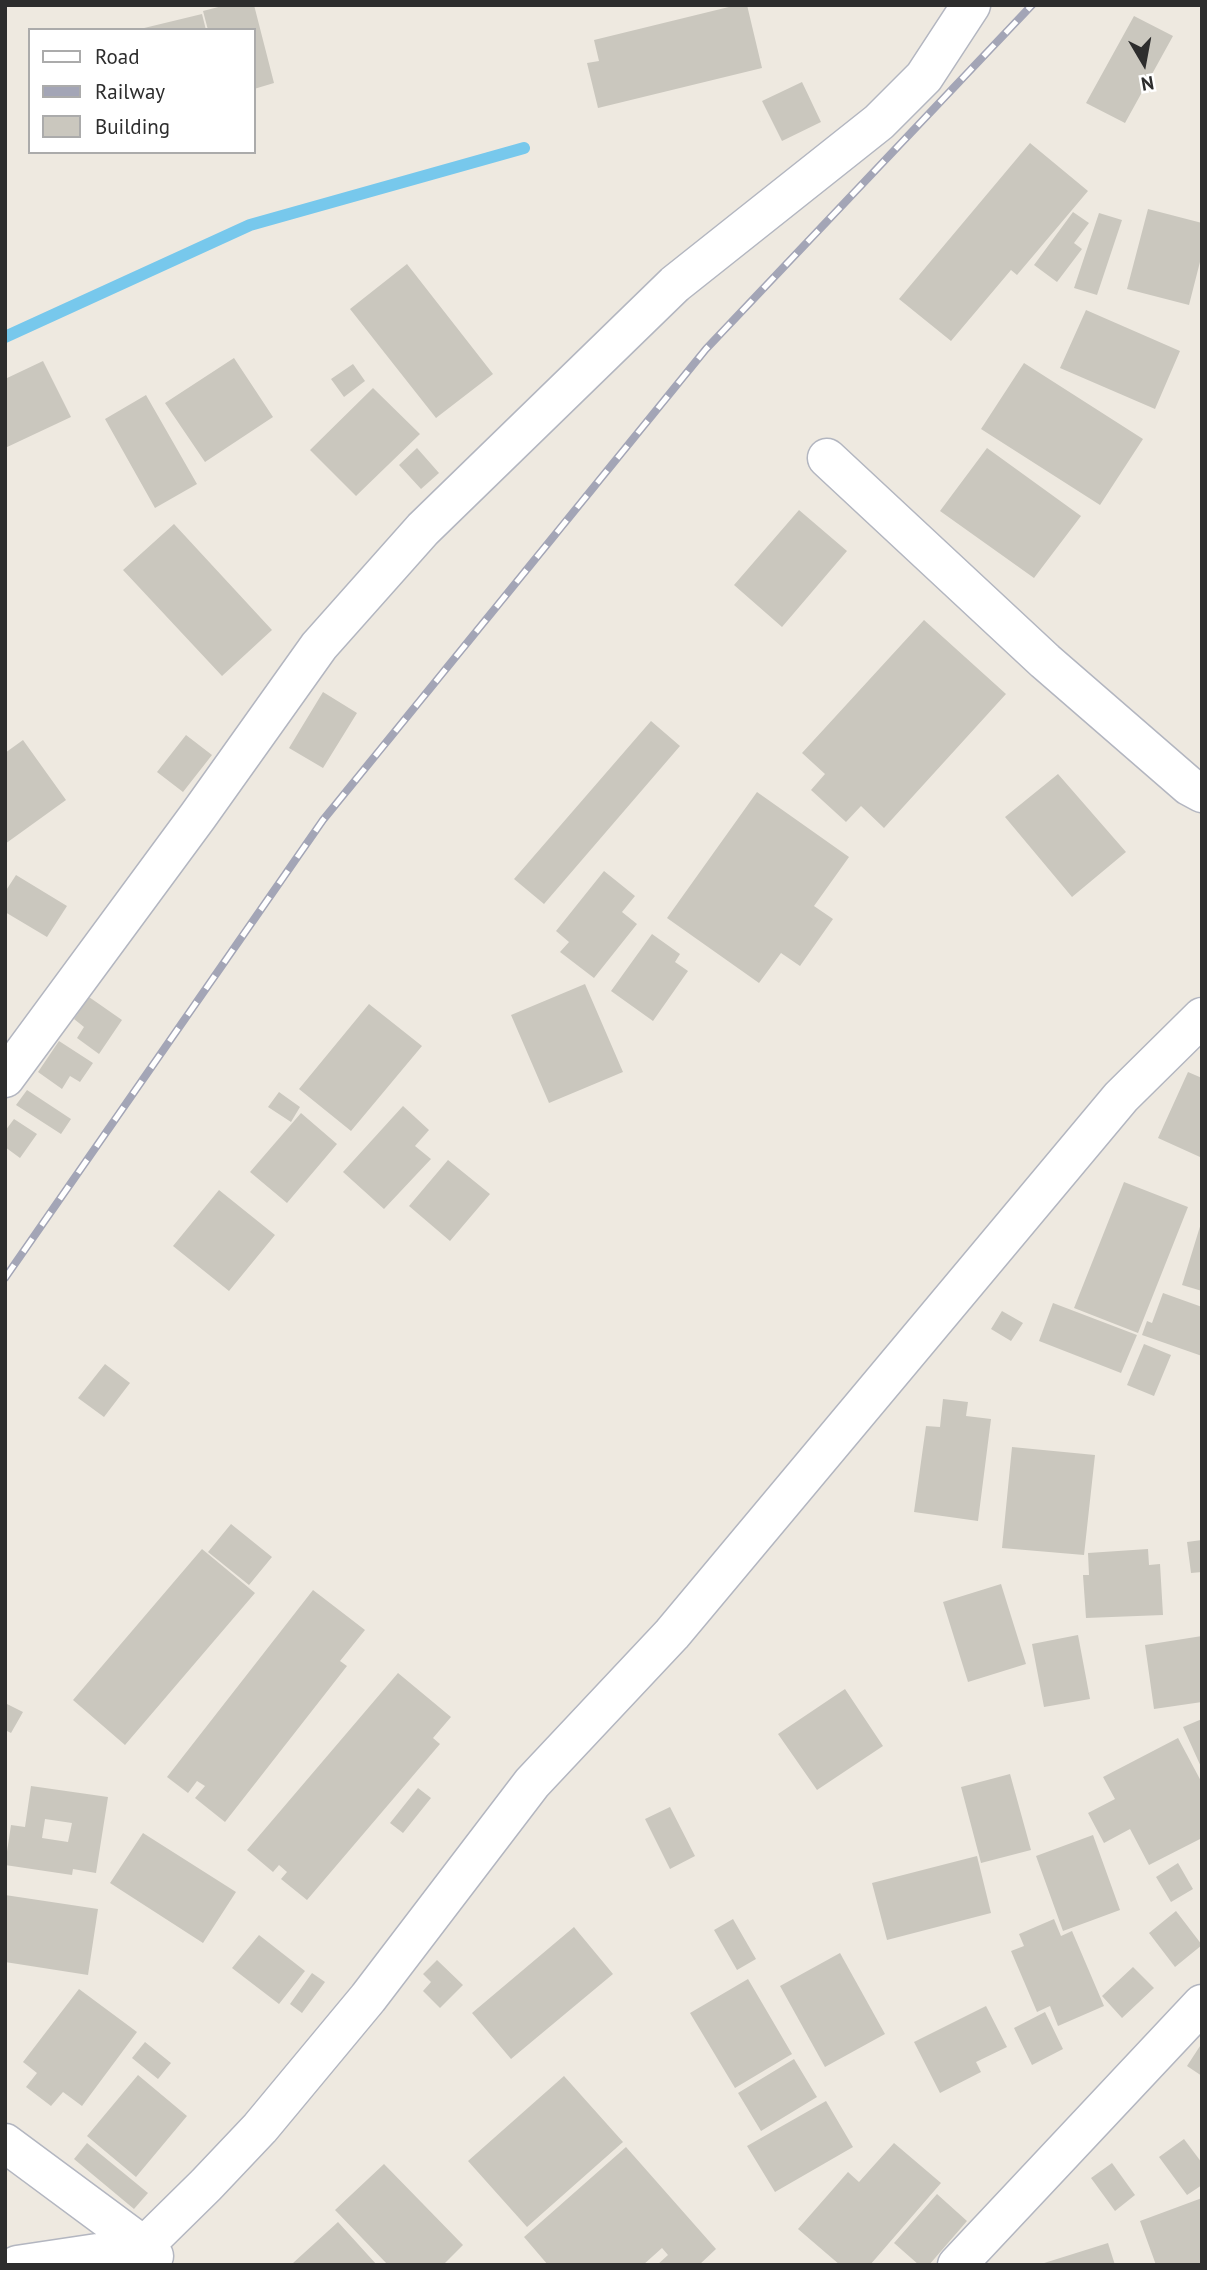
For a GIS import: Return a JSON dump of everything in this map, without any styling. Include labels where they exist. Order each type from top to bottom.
[{"type":"street","points":[[5,1078],[319,646],[414,539],[675,284],[879,122],[925,77],[971,5]]},
{"type":"street","points":[[827,458],[1045,661],[1189,786],[1202,793]]},
{"type":"street","points":[[17,2265],[153,2255],[206,2185],[260,2128],[368,1998],[532,1783],[672,1634],[1121,1097],[1202,1017]]},
{"type":"street","points":[[957,2265],[1202,2004]]},
{"type":"street","points":[[5,2143],[153,2255]]},
{"type":"building","points":[[226,5],[254,5],[274,83],[256,88],[256,28],[207,28],[203,11]]},
{"type":"building","points":[[737,5],[747,5],[762,68],[598,108],[587,63],[599,61],[594,40]]},
{"type":"building","points":[[202,14],[206,28],[144,28]]},
{"type":"building","points":[[1134,16],[1173,36],[1125,123],[1086,103]]},
{"type":"building","points":[[802,82],[821,122],[782,141],[762,101]]},
{"type":"building","points":[[1030,143],[1088,191],[1017,275],[1011,270],[951,341],[899,299]]},
{"type":"building","points":[[1148,209],[1202,223],[1202,254],[1189,305],[1127,289]]},
{"type":"building","points":[[1073,212],[1089,223],[1074,243],[1082,249],[1057,282],[1034,265]]},
{"type":"building","points":[[1099,213],[1122,220],[1097,295],[1074,288]]},
{"type":"building","points":[[407,264],[493,374],[436,418],[350,309]]},
{"type":"building","points":[[1086,310],[1180,351],[1155,409],[1060,368]]},
{"type":"building","points":[[234,358],[273,417],[205,462],[165,403]]},
{"type":"building","points":[[43,361],[71,417],[5,448],[5,379]]},
{"type":"building","points":[[1024,363],[1143,439],[1100,505],[981,429]]},
{"type":"building","points":[[353,364],[365,381],[344,397],[331,379]]},
{"type":"building","points":[[373,388],[420,434],[356,496],[310,450]]},
{"type":"building","points":[[146,395],[197,484],[155,508],[105,419]]},
{"type":"building","points":[[417,448],[439,473],[421,489],[399,465]]},
{"type":"building","points":[[987,448],[1081,516],[1034,578],[940,511]]},
{"type":"building","points":[[799,510],[847,551],[782,627],[734,585]]},
{"type":"building","points":[[174,524],[272,630],[222,676],[123,570]]},
{"type":"building","points":[[924,620],[1006,694],[884,828],[861,806],[846,822],[811,790],[825,774],[802,753]]},
{"type":"building","points":[[323,692],[357,713],[323,768],[289,748]]},
{"type":"building","points":[[651,721],[680,746],[544,904],[514,879]]},
{"type":"building","points":[[186,735],[212,755],[183,792],[157,772]]},
{"type":"building","points":[[23,740],[66,800],[5,844],[5,753]]},
{"type":"building","points":[[1058,774],[1126,852],[1072,897],[1005,817]]},
{"type":"building","points":[[757,792],[849,857],[814,906],[833,919],[800,966],[781,953],[759,983],[667,918]]},
{"type":"building","points":[[604,871],[635,896],[622,912],[637,924],[594,978],[560,952],[569,942],[556,931]]},
{"type":"building","points":[[16,875],[67,906],[47,937],[5,912],[5,892]]},
{"type":"building","points":[[652,934],[680,954],[675,962],[688,971],[653,1021],[611,991]]},
{"type":"building","points":[[585,984],[623,1072],[549,1103],[511,1015]]},
{"type":"building","points":[[89,997],[122,1020],[99,1054],[77,1038],[84,1027],[74,1019]]},
{"type":"building","points":[[369,1004],[422,1046],[351,1131],[299,1089]]},
{"type":"building","points":[[59,1041],[93,1063],[80,1082],[70,1076],[62,1089],[38,1072]]},
{"type":"building","points":[[1188,1072],[1202,1078],[1200,1157],[1158,1138]]},
{"type":"building","points":[[27,1090],[71,1119],[61,1134],[16,1105]]},
{"type":"building","points":[[279,1092],[300,1107],[291,1122],[268,1107]]},
{"type":"building","points":[[403,1106],[429,1130],[415,1146],[431,1159],[384,1209],[343,1172]]},
{"type":"building","points":[[301,1113],[337,1144],[287,1203],[250,1172]]},
{"type":"building","points":[[14,1119],[37,1134],[20,1158],[5,1147],[5,1131]]},
{"type":"building","points":[[448,1160],[490,1194],[450,1241],[409,1206]]},
{"type":"building","points":[[1124,1182],[1188,1207],[1138,1333],[1074,1308]]},
{"type":"building","points":[[219,1190],[275,1235],[229,1291],[173,1246]]},
{"type":"building","points":[[1202,1220],[1202,1291],[1182,1285]]},
{"type":"building","points":[[1163,1293],[1202,1307],[1202,1356],[1142,1335],[1147,1321],[1152,1323]]},
{"type":"building","points":[[1053,1303],[1137,1335],[1121,1373],[1039,1341]]},
{"type":"building","points":[[1002,1311],[1023,1323],[1011,1341],[991,1329]]},
{"type":"building","points":[[1144,1344],[1171,1355],[1154,1396],[1127,1385]]},
{"type":"building","points":[[105,1364],[130,1383],[104,1417],[78,1398]]},
{"type":"building","points":[[943,1399],[968,1402],[966,1416],[991,1419],[978,1521],[914,1512],[926,1426],[940,1427]]},
{"type":"building","points":[[1012,1447],[1095,1455],[1084,1555],[1002,1548]]},
{"type":"building","points":[[231,1524],[272,1557],[249,1585],[208,1552]]},
{"type":"building","points":[[1202,1540],[1202,1572],[1191,1573],[1187,1542]]},
{"type":"building","points":[[202,1549],[255,1593],[125,1745],[73,1700]]},
{"type":"building","points":[[1148,1549],[1149,1565],[1160,1564],[1163,1615],[1086,1618],[1083,1575],[1089,1575],[1088,1553]]},
{"type":"building","points":[[1001,1584],[1026,1664],[968,1682],[943,1602]]},
{"type":"building","points":[[313,1590],[365,1630],[340,1661],[347,1666],[225,1822],[195,1798],[205,1786],[197,1781],[188,1793],[167,1777]]},
{"type":"building","points":[[1078,1635],[1090,1699],[1044,1707],[1032,1644]]},
{"type":"building","points":[[1202,1636],[1202,1702],[1154,1709],[1145,1645]]},
{"type":"building","points":[[398,1673],[451,1717],[433,1738],[440,1744],[307,1900],[281,1879],[287,1872],[279,1865],[273,1872],[247,1850]]},
{"type":"building","points":[[845,1689],[883,1746],[817,1790],[778,1734]]},
{"type":"building","points":[[5,1703],[23,1712],[11,1733],[5,1730]]},
{"type":"building","points":[[1202,1719],[1202,1769],[1183,1727]]},
{"type":"building","points":[[1178,1738],[1202,1783],[1202,1838],[1149,1865],[1130,1829],[1104,1843],[1088,1813],[1115,1799],[1103,1777]]},
{"type":"building","points":[[1010,1774],[1031,1850],[981,1863],[961,1787]]},
{"type":"building","points":[[31,1786],[108,1797],[96,1873],[73,1869],[72,1875],[5,1865],[11,1825],[25,1827]],"holes":[[[45,1819],[72,1823],[68,1842],[42,1838]]]},
{"type":"building","points":[[418,1788],[431,1798],[403,1833],[390,1823]]},
{"type":"building","points":[[670,1807],[695,1856],[670,1869],[645,1819]]},
{"type":"building","points":[[143,1833],[236,1892],[203,1943],[110,1883]]},
{"type":"building","points":[[1093,1835],[1120,1910],[1063,1931],[1036,1856]]},
{"type":"building","points":[[977,1856],[991,1913],[887,1940],[872,1883]]},
{"type":"building","points":[[1178,1863],[1193,1889],[1171,1902],[1156,1877]]},
{"type":"building","points":[[5,1895],[98,1909],[88,1975],[5,1962]]},
{"type":"building","points":[[1176,1911],[1202,1945],[1175,1967],[1149,1933]]},
{"type":"building","points":[[733,1919],[756,1959],[737,1970],[714,1930]]},
{"type":"building","points":[[1054,1919],[1061,1936],[1072,1931],[1104,2006],[1058,2026],[1050,2006],[1037,2012],[1011,1951],[1024,1946],[1019,1934]]},
{"type":"building","points":[[574,1927],[613,1974],[511,2059],[472,2013]]},
{"type":"building","points":[[259,1935],[305,1971],[279,2004],[232,1968]]},
{"type":"building","points":[[840,1953],[885,2034],[825,2067],[780,1986]]},
{"type":"building","points":[[437,1960],[463,1985],[440,2008],[423,1991],[431,1982],[423,1974]]},
{"type":"building","points":[[1133,1967],[1154,1988],[1122,2018],[1102,1996]]},
{"type":"building","points":[[312,1973],[325,1982],[302,2013],[290,2004]]},
{"type":"building","points":[[748,1979],[792,2054],[735,2088],[690,2013]]},
{"type":"building","points":[[79,1989],[137,2032],[82,2106],[63,2092],[51,2106],[26,2087],[37,2073],[23,2062]]},
{"type":"building","points":[[986,2006],[1007,2047],[976,2062],[981,2072],[940,2093],[914,2042]]},
{"type":"building","points":[[1045,2012],[1063,2049],[1032,2065],[1014,2028]]},
{"type":"building","points":[[145,2042],[171,2063],[158,2079],[132,2058]]},
{"type":"building","points":[[1202,2043],[1202,2076],[1187,2066]]},
{"type":"building","points":[[794,2059],[817,2097],[761,2131],[738,2093]]},
{"type":"building","points":[[138,2075],[187,2116],[136,2177],[87,2136]]},
{"type":"building","points":[[564,2076],[623,2142],[527,2227],[468,2161]]},
{"type":"building","points":[[826,2101],[853,2147],[775,2192],[747,2146]]},
{"type":"building","points":[[1184,2139],[1202,2163],[1202,2185],[1187,2195],[1159,2157]]},
{"type":"building","points":[[87,2143],[148,2193],[134,2209],[74,2159]]},
{"type":"building","points":[[894,2143],[941,2183],[870,2265],[840,2265],[798,2229],[848,2172],[859,2182]]},
{"type":"building","points":[[626,2147],[716,2249],[699,2265],[657,2265],[668,2255],[662,2248],[643,2265],[548,2265],[524,2237]]},
{"type":"building","points":[[1112,2163],[1135,2195],[1115,2211],[1091,2178]]},
{"type":"building","points":[[384,2164],[463,2245],[443,2265],[388,2265],[335,2210]]},
{"type":"building","points":[[937,2194],[967,2221],[929,2265],[919,2265],[894,2243]]},
{"type":"building","points":[[1202,2198],[1202,2265],[1156,2265],[1140,2221]]},
{"type":"building","points":[[338,2222],[377,2265],[293,2263]]},
{"type":"building","points":[[1108,2243],[1115,2265],[1041,2265],[1041,2264]]},
{"type":"waterway","points":[[5,337],[250,225],[524,148]]},
{"type":"railway","points":[[5,1278],[323,820],[706,349],[1032,5]]}]
